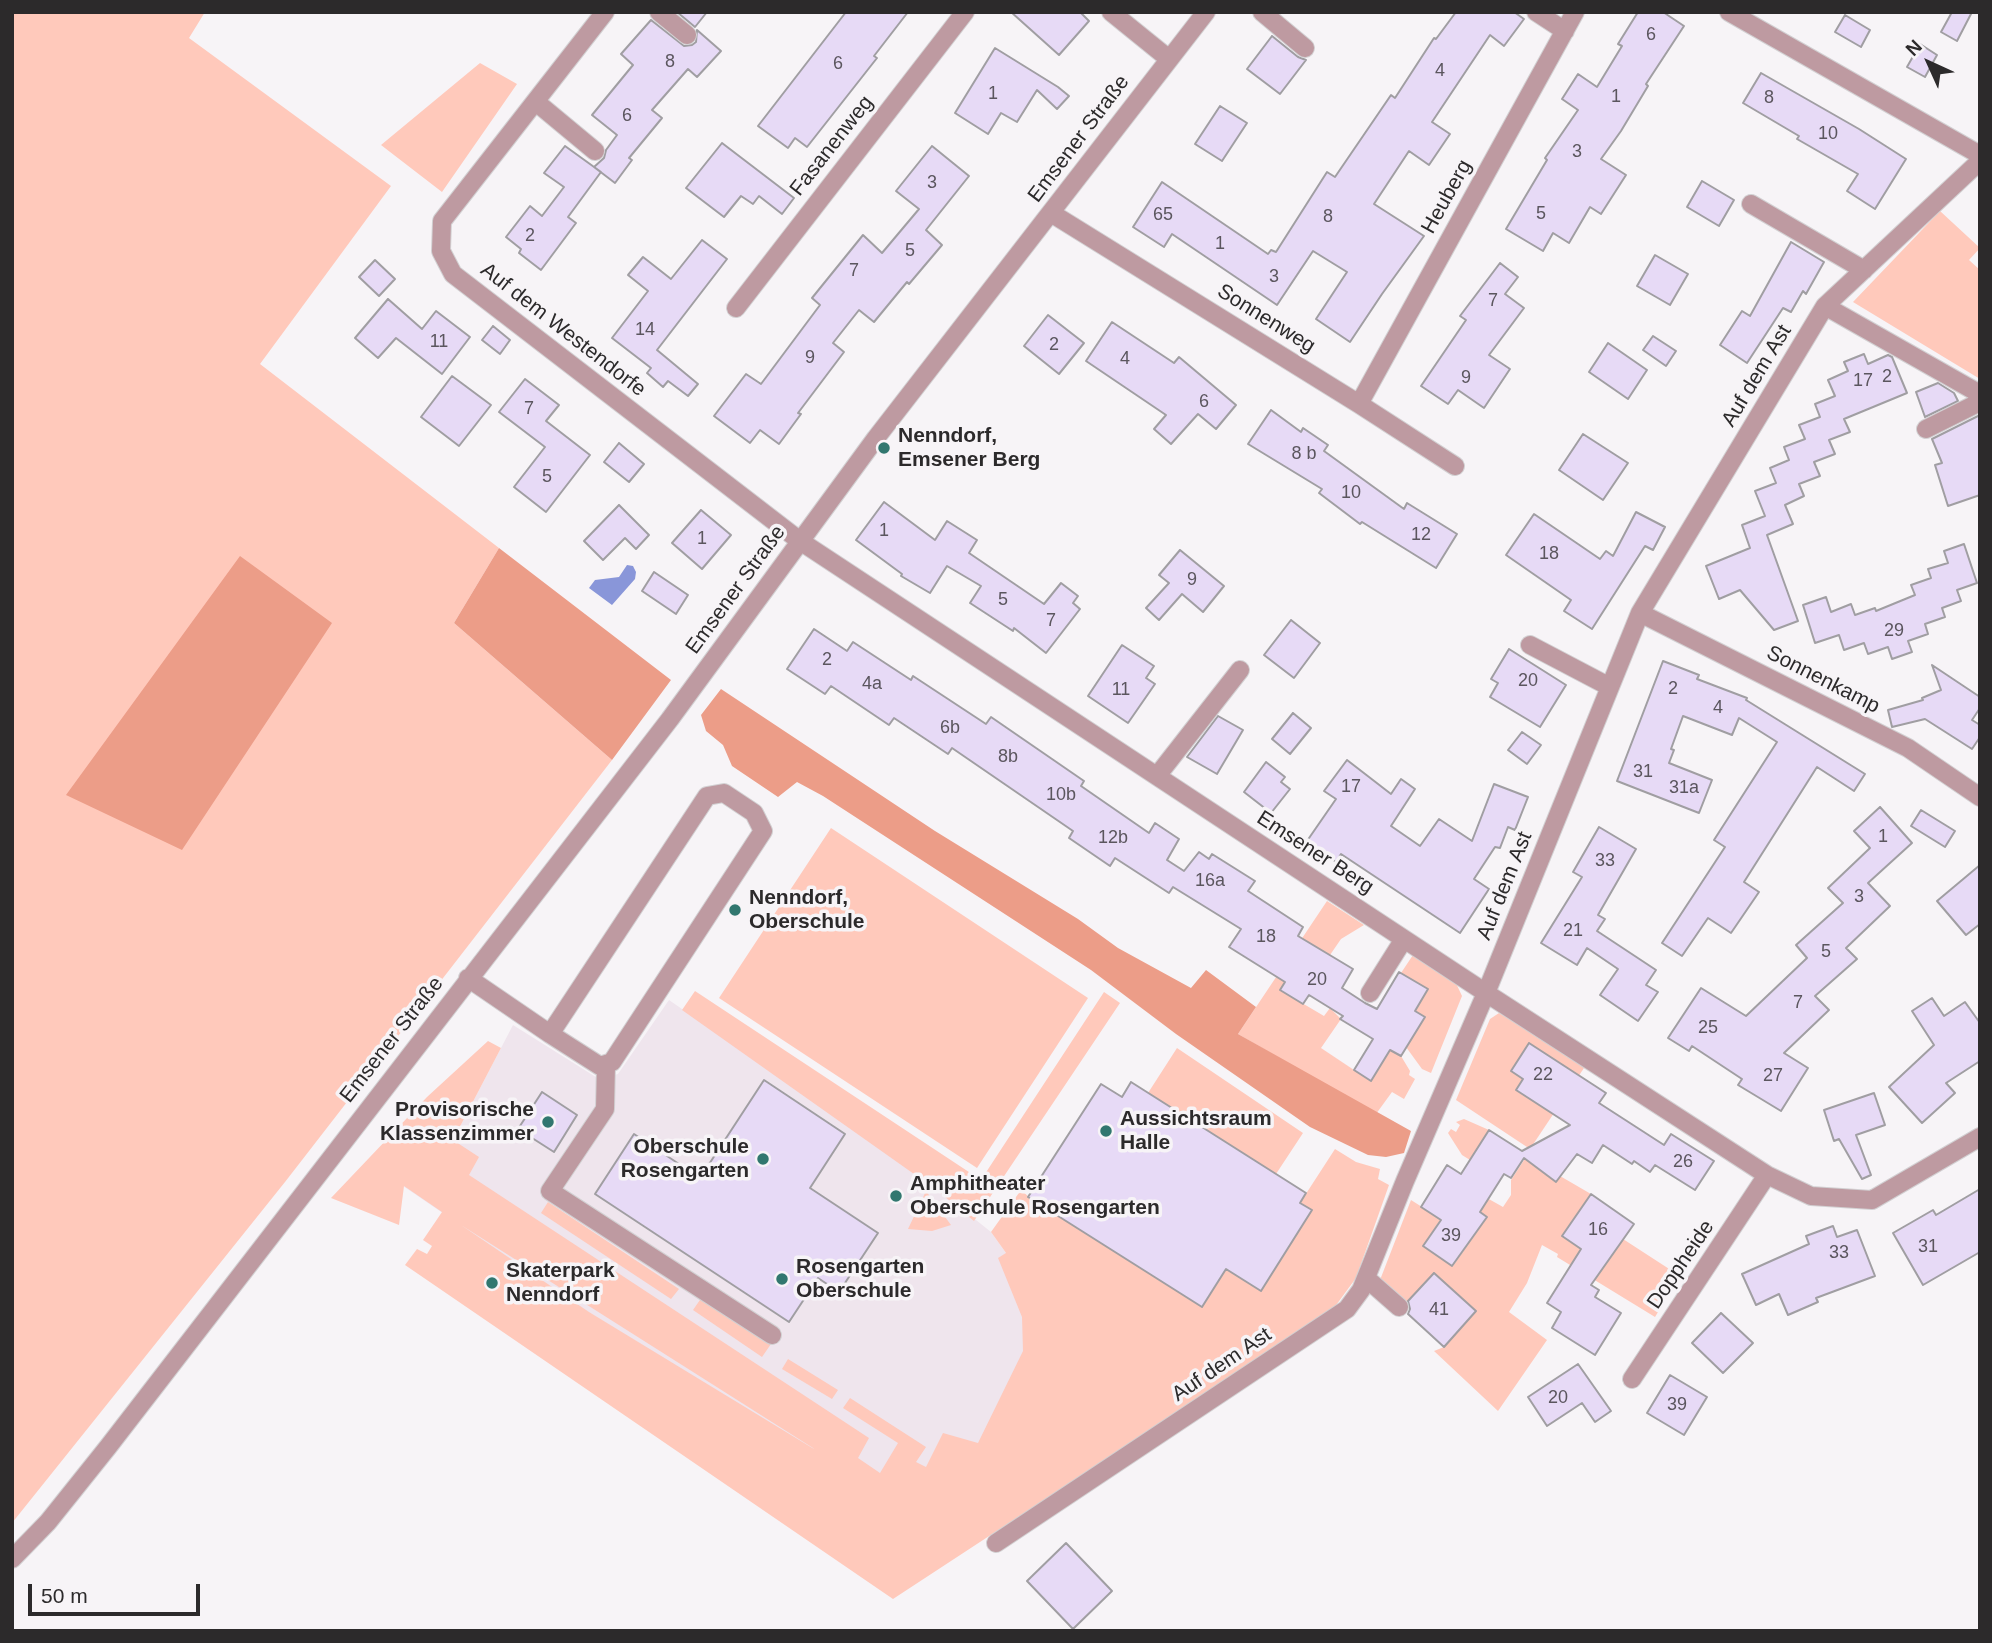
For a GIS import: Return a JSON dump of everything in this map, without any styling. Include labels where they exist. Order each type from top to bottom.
[{"type":"street","name":"Auf dem Westendorfe","points":[[605,12],[442,221],[441,251],[453,274],[800,541]]},
{"type":"street","points":[[659,12],[687,35]]},
{"type":"street","name":"Fasanenweg","points":[[736,308],[965,12]]},
{"type":"street","points":[[1111,12],[1170,59]]},
{"type":"street","name":"Emsener Straße","points":[[12,1559],[48,1522],[108,1447],[670,719],[876,438],[1206,12]]},
{"type":"street","points":[[1262,12],[1305,48]]},
{"type":"street","points":[[1536,12],[1565,31]]},
{"type":"street","name":"Heuberg","points":[[1359,404],[1575,12]]},
{"type":"street","points":[[1729,12],[1980,155]]},
{"type":"street","points":[[536,102],[595,150]]},
{"type":"street","name":"Auf dem Ast","points":[[996,1542],[1347,1309],[1361,1290],[1486,993],[1640,613],[1825,306],[1980,161]]},
{"type":"street","points":[[1751,204],[1864,270]]},
{"type":"street","name":"Sonnenweg","points":[[1051,213],[1455,466]]},
{"type":"street","points":[[1825,306],[1980,394]]},
{"type":"street","points":[[1926,429],[1980,402]]},
{"type":"street","name":"Emsener Berg","points":[[800,541],[1767,1175],[1811,1196],[1872,1200],[1980,1137]]},
{"type":"street","name":"Sonnenkamp","points":[[1640,613],[1908,748],[1980,797]]},
{"type":"street","points":[[1530,645],[1609,687]]},
{"type":"street","points":[[1157,776],[1240,670]]},
{"type":"street","points":[[468,978],[550,1034],[600,1066],[612,1062],[763,831],[754,813],[724,793],[707,796],[550,1034]]},
{"type":"street","points":[[1370,993],[1404,939]]},
{"type":"street","points":[[606,1064],[605,1109],[550,1191],[772,1335]]},
{"type":"street","name":"Doppheide","points":[[1632,1379],[1767,1175]]},
{"type":"street","points":[[1366,1278],[1399,1307]]},
{"type":"shaded area","points":[[12,12],[205,12],[189,38],[391,186],[260,364],[499,548],[454,623],[612,760],[285,1182],[12,1523]]},
{"type":"shaded area","points":[[480,63],[517,84],[442,192],[381,145]]},
{"type":"shaded area","points":[[1940,211],[1980,248],[1969,260],[1980,270],[1980,379],[1853,302]]},
{"type":"shaded area","points":[[499,548],[671,680],[612,760],[454,623]]},
{"type":"shaded area","points":[[240,556],[332,623],[182,850],[66,795]]},
{"type":"shaded area","points":[[721,689],[935,831],[1078,919],[1118,948],[1191,988],[1206,970],[1256,1007],[1238,1034],[1411,1131],[1404,1153],[1386,1157],[1368,1155],[1310,1127],[1176,1034],[1091,970],[823,796],[797,782],[778,797],[732,766],[723,745],[706,731],[701,715]]},
{"type":"shaded area","points":[[831,828],[1088,998],[977,1168],[719,998]]},
{"type":"shaded area","points":[[1327,901],[1364,925],[1341,939],[1330,955],[1309,943],[1280,990],[1324,1016],[1330,1008],[1341,1019],[1321,1048],[1354,1070],[1390,1049],[1401,1056],[1410,1071],[1409,1075],[1415,1079],[1404,1099],[1392,1092],[1376,1114],[1238,1034]]},
{"type":"shaded area","points":[[1413,955],[1455,981],[1462,996],[1431,1073],[1422,1069],[1406,1047],[1424,1017],[1415,1011],[1428,989],[1401,973]]},
{"type":"shaded area","points":[[695,991],[981,1180],[1104,992],[1120,1003],[974,1221],[938,1191],[682,1010]]},
{"type":"shaded area","name":"Rosengarten Oberschule","points":[[669,1000],[906,1164],[991,1232],[1043,1305],[1092,1328],[922,1516],[588,1312],[403,1186],[453,1140],[513,1025],[599,1079],[618,1074]]},
{"type":"shaded area","points":[[1499,1013],[1586,1065],[1530,1149],[1456,1100],[1490,1019]]},
{"type":"shaded area","points":[[488,1041],[501,1048],[453,1140],[479,1157],[469,1175],[869,1438],[858,1458],[880,1473],[898,1443],[843,1408],[850,1398],[926,1447],[916,1462],[926,1467],[943,1433],[978,1443],[1023,1351],[1022,1317],[998,1258],[1006,1253],[991,1232],[1021,1190],[1202,1307],[1226,1269],[1311,1210],[1300,1203],[1335,1149],[1356,1162],[1380,1169],[1378,1179],[1389,1185],[1356,1278],[1331,1312],[893,1599],[405,1265],[417,1249],[427,1254],[432,1246],[423,1240],[442,1212],[404,1186],[399,1225],[331,1198],[427,1097]],"holes":[[[461,1225],[814,1449],[589,1312]]]},
{"type":"shaded area","points":[[1177,1048],[1303,1133],[1276,1174],[1148,1093]]},
{"type":"shaded area","points":[[1464,1119],[1489,1130],[1470,1160],[1462,1155],[1448,1133],[1451,1129],[1456,1132],[1460,1125],[1456,1122]]},
{"type":"shaded area","points":[[1528,1154],[1552,1173],[1549,1177],[1556,1182],[1560,1176],[1591,1194],[1562,1236],[1604,1266],[1623,1239],[1680,1276],[1655,1317],[1542,1245],[1527,1283],[1509,1312],[1547,1340],[1498,1411],[1434,1351],[1444,1347],[1476,1311],[1434,1273],[1405,1304],[1380,1280],[1411,1200],[1441,1219],[1423,1246],[1453,1266],[1487,1217],[1464,1201],[1471,1189],[1503,1207],[1511,1195],[1511,1180]]},
{"type":"shaded area","points":[[926,1191],[951,1225],[932,1231],[908,1229]]},
{"type":"shaded area","points":[[548,1202],[679,1289],[671,1299],[541,1213]]},
{"type":"shaded area","points":[[702,1297],[771,1344],[762,1357],[693,1310]]},
{"type":"shaded area","points":[[788,1359],[838,1390],[832,1399],[782,1369]]},
{"type":"water","points":[[627,565],[633,566],[635,579],[612,605],[589,588],[595,580],[619,577]]},
{"type":"building","points":[[677,12],[707,12],[695,27]]},
{"type":"building","points":[[846,12],[908,12],[874,56],[877,58],[807,147],[795,138],[788,148],[758,126]]},
{"type":"building","points":[[1011,12],[1080,12],[1089,21],[1059,55]]},
{"type":"building","points":[[1456,12],[1514,12],[1524,19],[1504,46],[1490,35],[1432,122],[1450,134],[1429,165],[1409,151],[1374,204],[1424,236],[1350,342],[1316,319],[1347,272],[1313,251],[1277,305],[1172,234],[1164,247],[1133,227],[1162,182],[1268,254],[1271,250],[1276,252],[1327,172],[1335,177],[1391,95],[1395,98],[1434,38],[1436,39]]},
{"type":"building","points":[[1638,12],[1663,12],[1684,26],[1646,84],[1648,86],[1621,131],[1601,159],[1626,175],[1601,214],[1590,207],[1569,243],[1553,233],[1543,251],[1506,229],[1547,160],[1545,158],[1578,110],[1562,99],[1578,74],[1597,87],[1622,46],[1618,44]]},
{"type":"building","points":[[1952,12],[1972,12],[1957,41],[1941,32]]},
{"type":"building","points":[[1845,15],[1870,30],[1861,47],[1835,32]]},
{"type":"building","points":[[651,20],[684,46],[696,42],[697,30],[721,51],[697,77],[688,69],[652,110],[662,118],[629,158],[632,160],[615,183],[594,167],[604,158],[606,150],[617,135],[592,115],[633,65],[621,54]]},
{"type":"building","points":[[1272,36],[1298,57],[1306,60],[1280,94],[1247,69]]},
{"type":"building","points":[[1920,44],[1937,55],[1925,77],[1907,67]]},
{"type":"building","points":[[995,48],[1069,96],[1057,109],[1037,90],[1017,122],[1001,113],[988,134],[955,113]]},
{"type":"building","points":[[1761,73],[1906,159],[1875,209],[1847,191],[1858,174],[1797,139],[1799,136],[1743,103]]},
{"type":"building","points":[[1220,106],[1247,123],[1222,161],[1195,144]]},
{"type":"building","points":[[722,143],[794,198],[782,214],[759,196],[753,204],[741,196],[724,217],[686,188]]},
{"type":"building","points":[[565,146],[601,172],[568,217],[576,223],[541,270],[519,253],[521,249],[506,237],[530,206],[542,216],[564,187],[544,173]]},
{"type":"building","points":[[932,146],[969,176],[926,230],[942,245],[874,322],[859,310],[833,343],[844,352],[798,413],[801,414],[779,444],[760,430],[750,443],[714,416],[746,374],[761,384],[820,305],[812,298],[863,235],[882,253],[919,209],[896,191]]},
{"type":"building","points":[[1702,181],[1734,200],[1719,226],[1687,207]]},
{"type":"building","points":[[702,240],[727,259],[657,350],[698,384],[688,396],[668,381],[663,387],[647,373],[651,368],[612,338],[648,291],[628,275],[643,257],[671,279]]},
{"type":"building","points":[[1791,242],[1824,262],[1806,294],[1803,291],[1791,312],[1783,308],[1747,363],[1720,345],[1742,311],[1750,316]]},
{"type":"building","points":[[1655,255],[1688,274],[1670,305],[1637,286]]},
{"type":"building","points":[[375,260],[395,279],[379,296],[359,277]]},
{"type":"building","points":[[1500,263],[1518,277],[1505,294],[1524,308],[1489,355],[1510,369],[1484,408],[1458,390],[1448,404],[1421,386],[1466,320],[1460,316]]},
{"type":"building","points":[[388,299],[422,329],[436,311],[470,337],[442,374],[396,338],[378,358],[355,338]]},
{"type":"building","points":[[1048,315],[1084,343],[1059,374],[1024,346]]},
{"type":"building","points":[[1112,322],[1174,363],[1179,357],[1236,405],[1216,429],[1198,414],[1171,444],[1154,429],[1166,415],[1086,361]]},
{"type":"building","points":[[493,326],[510,340],[500,354],[482,340]]},
{"type":"building","points":[[1653,336],[1676,351],[1666,366],[1643,350]]},
{"type":"building","points":[[1608,343],[1647,370],[1628,399],[1589,372]]},
{"type":"building","points":[[1864,354],[1868,364],[1888,355],[1892,357],[1907,393],[1844,419],[1850,432],[1829,440],[1835,454],[1814,462],[1820,476],[1799,484],[1804,496],[1785,505],[1793,524],[1767,535],[1798,621],[1774,630],[1740,590],[1719,599],[1706,566],[1750,548],[1742,525],[1765,516],[1755,491],[1776,483],[1770,468],[1789,460],[1784,447],[1805,439],[1799,425],[1820,417],[1815,404],[1835,396],[1828,380],[1848,371],[1844,362]]},
{"type":"building","points":[[452,376],[491,405],[459,446],[421,417]]},
{"type":"building","points":[[525,379],[559,405],[546,421],[590,455],[546,512],[514,487],[545,447],[499,412]]},
{"type":"building","points":[[1938,383],[1954,393],[1958,401],[1925,417],[1916,392]]},
{"type":"building","points":[[1271,410],[1301,432],[1303,428],[1328,445],[1324,451],[1404,509],[1407,503],[1457,534],[1436,568],[1362,522],[1360,524],[1319,493],[1322,489],[1248,444]]},
{"type":"building","points":[[1980,415],[1980,495],[1948,506],[1935,465],[1942,463],[1932,439]]},
{"type":"building","points":[[1583,434],[1628,463],[1603,500],[1559,470]]},
{"type":"building","points":[[619,443],[644,464],[629,482],[604,462]]},
{"type":"building","points":[[884,502],[935,540],[947,521],[977,540],[969,553],[1044,604],[1061,583],[1078,596],[1073,603],[1080,609],[1046,653],[1014,628],[1013,631],[970,603],[981,586],[947,566],[930,593],[901,576],[902,574],[856,540]]},
{"type":"building","points":[[619,505],[649,535],[636,549],[625,538],[603,560],[584,541]]},
{"type":"building","points":[[701,510],[731,535],[702,569],[672,543]]},
{"type":"building","points":[[1636,512],[1665,527],[1653,550],[1645,546],[1592,629],[1564,611],[1571,600],[1506,555],[1534,514],[1600,559],[1606,551],[1613,556]]},
{"type":"building","points":[[1964,544],[1977,583],[1957,590],[1961,601],[1942,608],[1945,617],[1925,624],[1928,634],[1908,641],[1912,652],[1892,659],[1888,647],[1868,654],[1864,643],[1844,650],[1839,635],[1815,643],[1803,605],[1826,597],[1831,612],[1851,604],[1855,615],[1875,608],[1876,611],[1915,595],[1911,585],[1931,578],[1928,569],[1948,563],[1944,551]]},
{"type":"building","points":[[1180,550],[1224,586],[1203,612],[1182,594],[1159,620],[1146,608],[1169,583],[1159,575]]},
{"type":"building","points":[[654,572],[688,595],[676,614],[642,591]]},
{"type":"building","points":[[1291,620],[1320,643],[1294,678],[1264,655]]},
{"type":"building","points":[[814,629],[847,651],[853,642],[911,680],[913,676],[986,724],[991,717],[1084,781],[1081,786],[1149,833],[1155,823],[1179,839],[1167,860],[1184,871],[1199,852],[1209,859],[1212,854],[1255,881],[1248,891],[1303,927],[1298,936],[1353,969],[1342,988],[1365,1003],[1377,1009],[1399,972],[1428,989],[1415,1011],[1425,1017],[1401,1056],[1390,1050],[1371,1081],[1354,1070],[1373,1039],[1340,1019],[1343,1016],[1309,995],[1303,1004],[1280,990],[1285,982],[1229,947],[1241,929],[1173,887],[1169,893],[1115,858],[1110,866],[1069,838],[1073,831],[952,748],[948,754],[894,718],[889,725],[831,686],[825,694],[787,669]]},
{"type":"building","points":[[1122,645],[1154,666],[1146,678],[1155,684],[1128,723],[1088,696]]},
{"type":"building","points":[[1509,649],[1566,685],[1540,727],[1490,697],[1498,683],[1491,679]]},
{"type":"building","points":[[1663,661],[1699,675],[1697,679],[1747,698],[1746,700],[1865,774],[1854,791],[1817,767],[1744,882],[1759,892],[1731,933],[1708,918],[1682,956],[1662,943],[1725,847],[1714,840],[1777,742],[1739,718],[1732,735],[1683,716],[1669,763],[1712,780],[1699,813],[1617,781]]},
{"type":"building","points":[[1932,665],[1980,697],[1980,708],[1972,720],[1980,725],[1980,737],[1972,749],[1925,719],[1892,727],[1888,710],[1923,700],[1922,698],[1941,690]]},
{"type":"building","points":[[1293,713],[1311,728],[1290,754],[1272,739]]},
{"type":"building","points":[[1218,716],[1243,730],[1217,774],[1187,757]]},
{"type":"building","points":[[1522,732],[1541,745],[1527,764],[1508,750]]},
{"type":"building","points":[[1347,760],[1391,794],[1401,779],[1415,789],[1391,826],[1420,846],[1439,819],[1472,841],[1494,784],[1528,797],[1515,830],[1508,827],[1500,848],[1495,847],[1474,879],[1489,889],[1460,933],[1341,854],[1336,862],[1307,841],[1336,799],[1324,791]]},
{"type":"building","points":[[1266,762],[1285,777],[1281,782],[1290,789],[1271,813],[1244,792]]},
{"type":"building","points":[[1880,807],[1912,843],[1868,883],[1890,906],[1846,948],[1857,959],[1815,996],[1829,1010],[1784,1053],[1808,1068],[1781,1111],[1738,1085],[1742,1079],[1692,1046],[1689,1051],[1668,1038],[1701,988],[1746,1016],[1807,958],[1796,945],[1843,903],[1828,888],[1870,848],[1854,831]]},
{"type":"building","points":[[1921,810],[1955,831],[1945,847],[1911,826]]},
{"type":"building","points":[[1599,827],[1636,849],[1598,915],[1605,919],[1597,931],[1656,970],[1646,985],[1658,992],[1638,1021],[1600,995],[1618,969],[1587,948],[1577,965],[1541,943],[1582,877],[1573,872]]},
{"type":"building","points":[[1980,865],[1980,924],[1966,935],[1937,901]]},
{"type":"building","points":[[1932,998],[1944,1016],[1965,1002],[1980,1023],[1980,1061],[1946,1083],[1955,1093],[1922,1123],[1889,1087],[1934,1045],[1912,1011]]},
{"type":"building","points":[[1529,1043],[1606,1093],[1599,1103],[1664,1145],[1671,1134],[1714,1161],[1695,1190],[1655,1165],[1650,1172],[1603,1145],[1592,1163],[1577,1154],[1556,1182],[1524,1158],[1511,1178],[1504,1174],[1480,1212],[1487,1217],[1452,1266],[1423,1246],[1441,1220],[1421,1207],[1447,1165],[1461,1174],[1489,1130],[1522,1151],[1570,1125],[1516,1090],[1523,1079],[1511,1071]]},
{"type":"building","points":[[764,1080],[845,1134],[810,1188],[878,1233],[839,1292],[818,1278],[789,1322],[595,1194],[634,1134],[700,1178]]},
{"type":"building","points":[[1131,1082],[1306,1193],[1300,1203],[1312,1210],[1261,1291],[1226,1269],[1202,1307],[1028,1197],[1101,1084],[1122,1097]]},
{"type":"building","name":"Provisorische Klassenzimmer","points":[[542,1092],[577,1115],[554,1152],[518,1129]]},
{"type":"building","points":[[1874,1093],[1885,1125],[1856,1135],[1871,1175],[1862,1179],[1839,1139],[1834,1141],[1824,1110]]},
{"type":"building","points":[[1980,1189],[1980,1252],[1923,1285],[1893,1233],[1933,1210],[1936,1215]]},
{"type":"building","points":[[1591,1194],[1634,1224],[1591,1285],[1599,1290],[1595,1297],[1621,1313],[1595,1355],[1552,1328],[1561,1312],[1547,1303],[1581,1249],[1562,1236]]},
{"type":"building","points":[[1833,1226],[1837,1237],[1857,1230],[1875,1276],[1816,1298],[1818,1302],[1788,1315],[1779,1294],[1756,1305],[1742,1274],[1809,1244],[1806,1236]]},
{"type":"building","points":[[1434,1273],[1476,1311],[1444,1347],[1408,1314],[1408,1301]]},
{"type":"building","points":[[1721,1313],[1753,1343],[1723,1373],[1692,1343]]},
{"type":"building","points":[[1578,1364],[1611,1411],[1595,1422],[1582,1403],[1547,1426],[1528,1397]]},
{"type":"building","points":[[1670,1375],[1707,1397],[1684,1435],[1647,1413]]},
{"type":"building","points":[[1066,1543],[1112,1591],[1073,1629],[1027,1581]]},
{"type":"place","name":"Nenndorf, Emsener Berg","points":[[884,448]]},
{"type":"place","name":"Nenndorf, Oberschule","points":[[735,910]]},
{"type":"place","name":"Provisorische Klassenzimmer","points":[[548,1122]]},
{"type":"place","name":"Aussichtsraum Halle","points":[[1106,1131]]},
{"type":"place","name":"Oberschule Rosengarten","points":[[763,1159]]},
{"type":"place","name":"Amphitheater Oberschule Rosengarten","points":[[896,1196]]},
{"type":"place","name":"Rosengarten Oberschule","points":[[782,1279]]},
{"type":"place","name":"Skaterpark Nenndorf","points":[[492,1283]]}]
